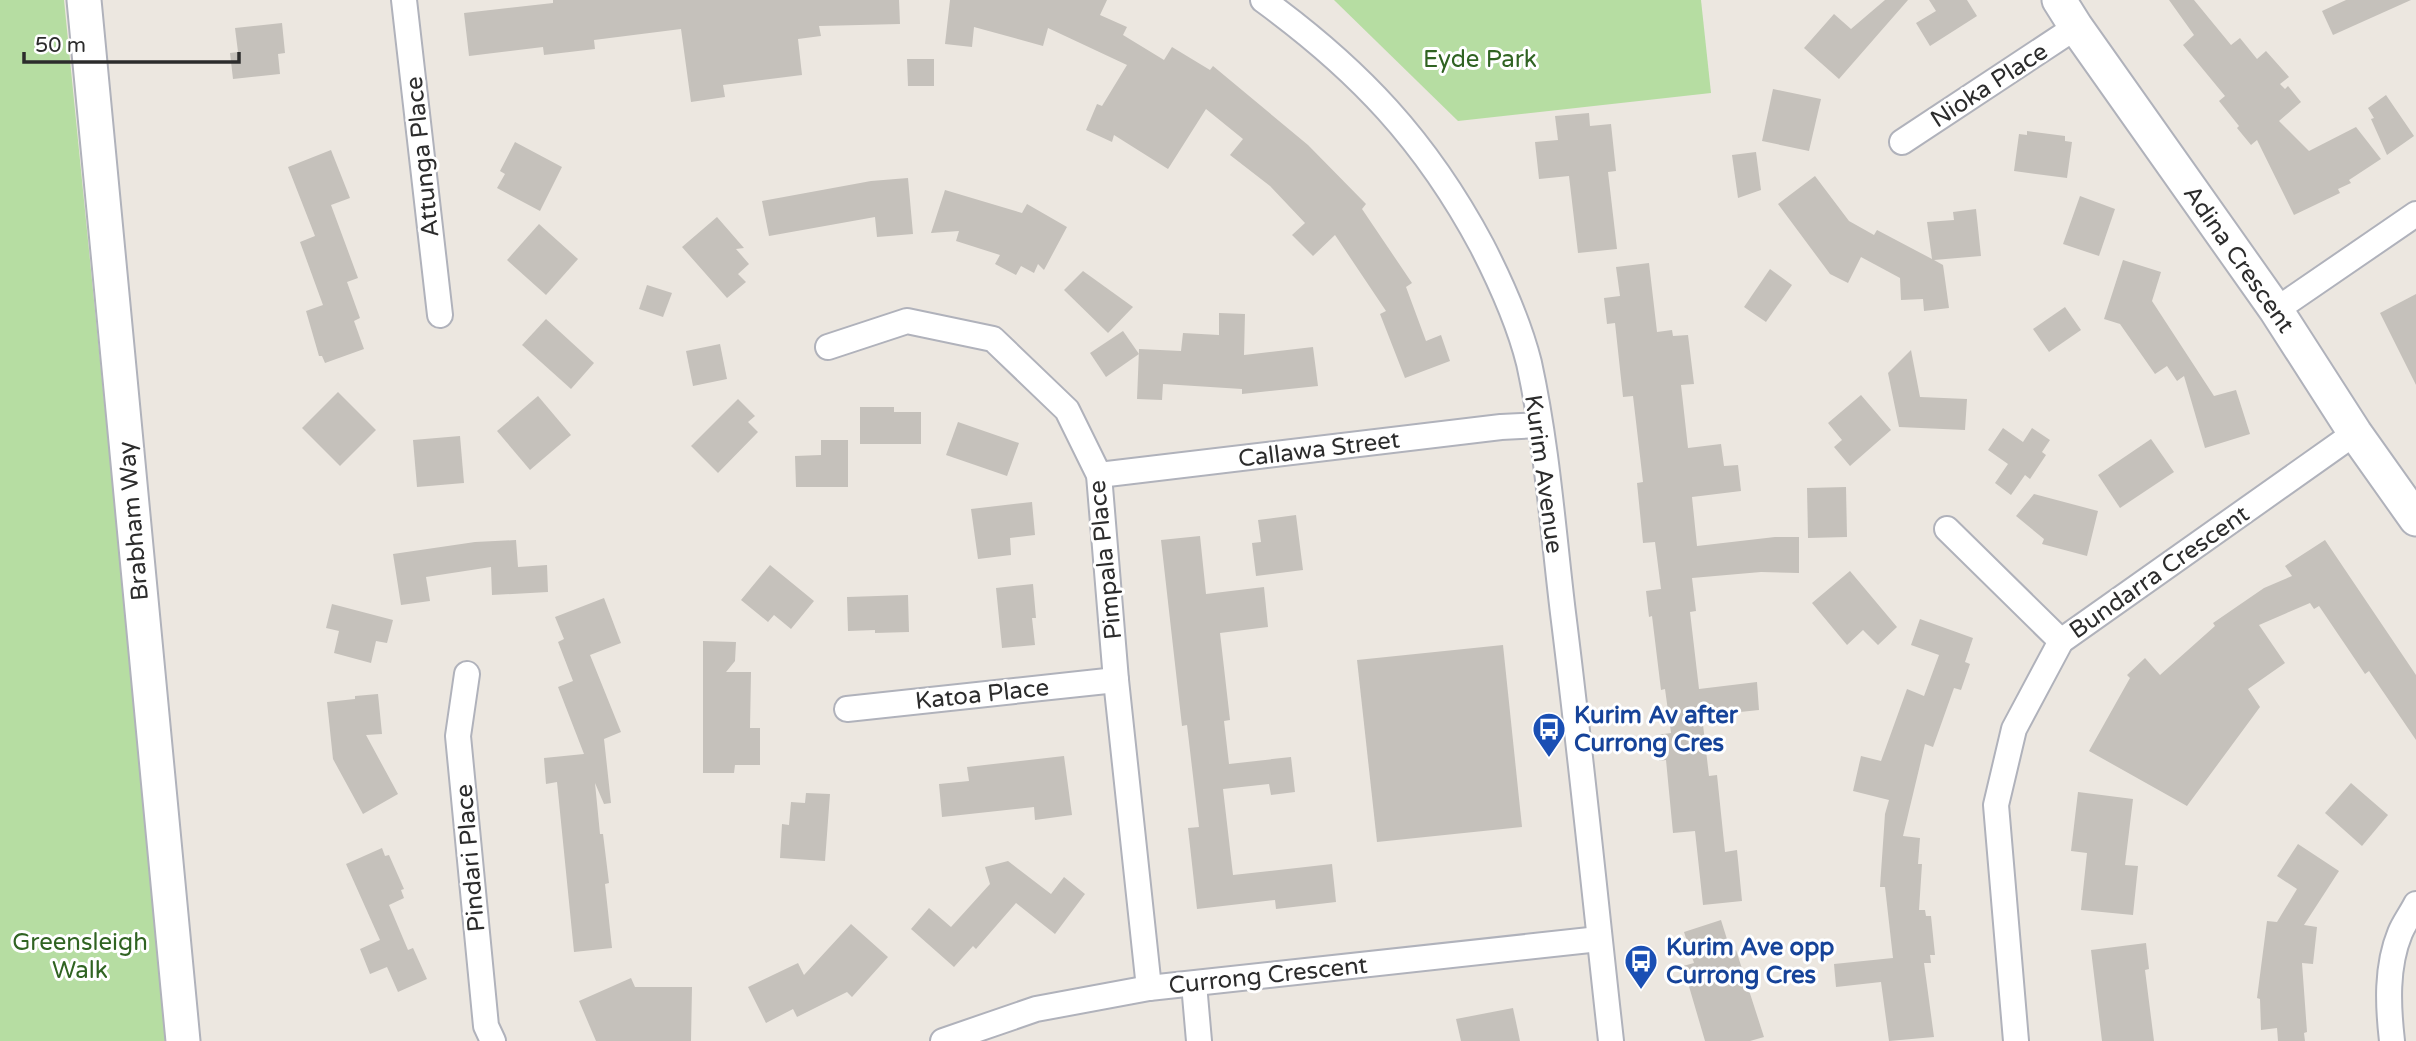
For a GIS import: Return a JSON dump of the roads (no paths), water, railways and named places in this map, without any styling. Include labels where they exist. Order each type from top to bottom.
[{"type":"main road","name":"Brabham Way","points":[[84,0],[183,1041]]},
{"type":"main road","name":"Adina Crescent","points":[[2067,14],[2276,310],[2416,519]]},
{"type":"street","name":"Attunga Place","points":[[404,0],[440,315]]},
{"type":"street","name":"Kurim Avenue","points":[[1263,0],[1308,33],[1360,80],[1435,167],[1494,270],[1512,313],[1528,361],[1539,425],[1572,681],[1611,1041]]},
{"type":"street","name":"Nioka Place","points":[[1902,142],[2067,14]]},
{"type":"street","points":[[2276,310],[2416,214]]},
{"type":"street","name":"Pimpala Place","points":[[828,347],[907,321],[993,339],[1067,410],[1099,475],[1116,680],[1149,988]]},
{"type":"street","name":"Callawa Street","points":[[1099,475],[1502,427],[1539,425]]},
{"type":"street","name":"Bundarra Crescent","points":[[2016,1041],[1996,805],[2014,729],[2061,641],[2356,433]]},
{"type":"street","points":[[1947,529],[2061,641]]},
{"type":"street","name":"Pindari Place","points":[[467,674],[458,736],[486,1026],[494,1041]]},
{"type":"street","name":"Katoa Place","points":[[847,709],[1116,680]]},
{"type":"street","points":[[2392,1041],[2389,975],[2400,933],[2416,904]]},
{"type":"street","name":"Currong Crescent","points":[[943,1041],[1036,1009],[1149,988],[1600,939]]},
{"type":"street","points":[[1194,984],[1199,1041]]},
{"type":"place","name":"Kurim Av after Currong Cres","points":[[1549,759]]},
{"type":"place","name":"Kurim Ave opp Currong Cres","points":[[1641,991]]},
{"type":"park label","name":"Eyde Park","points":[[1480,59]]},
{"type":"park label","name":"Greensleigh Walk","points":[[80,956]]}]
